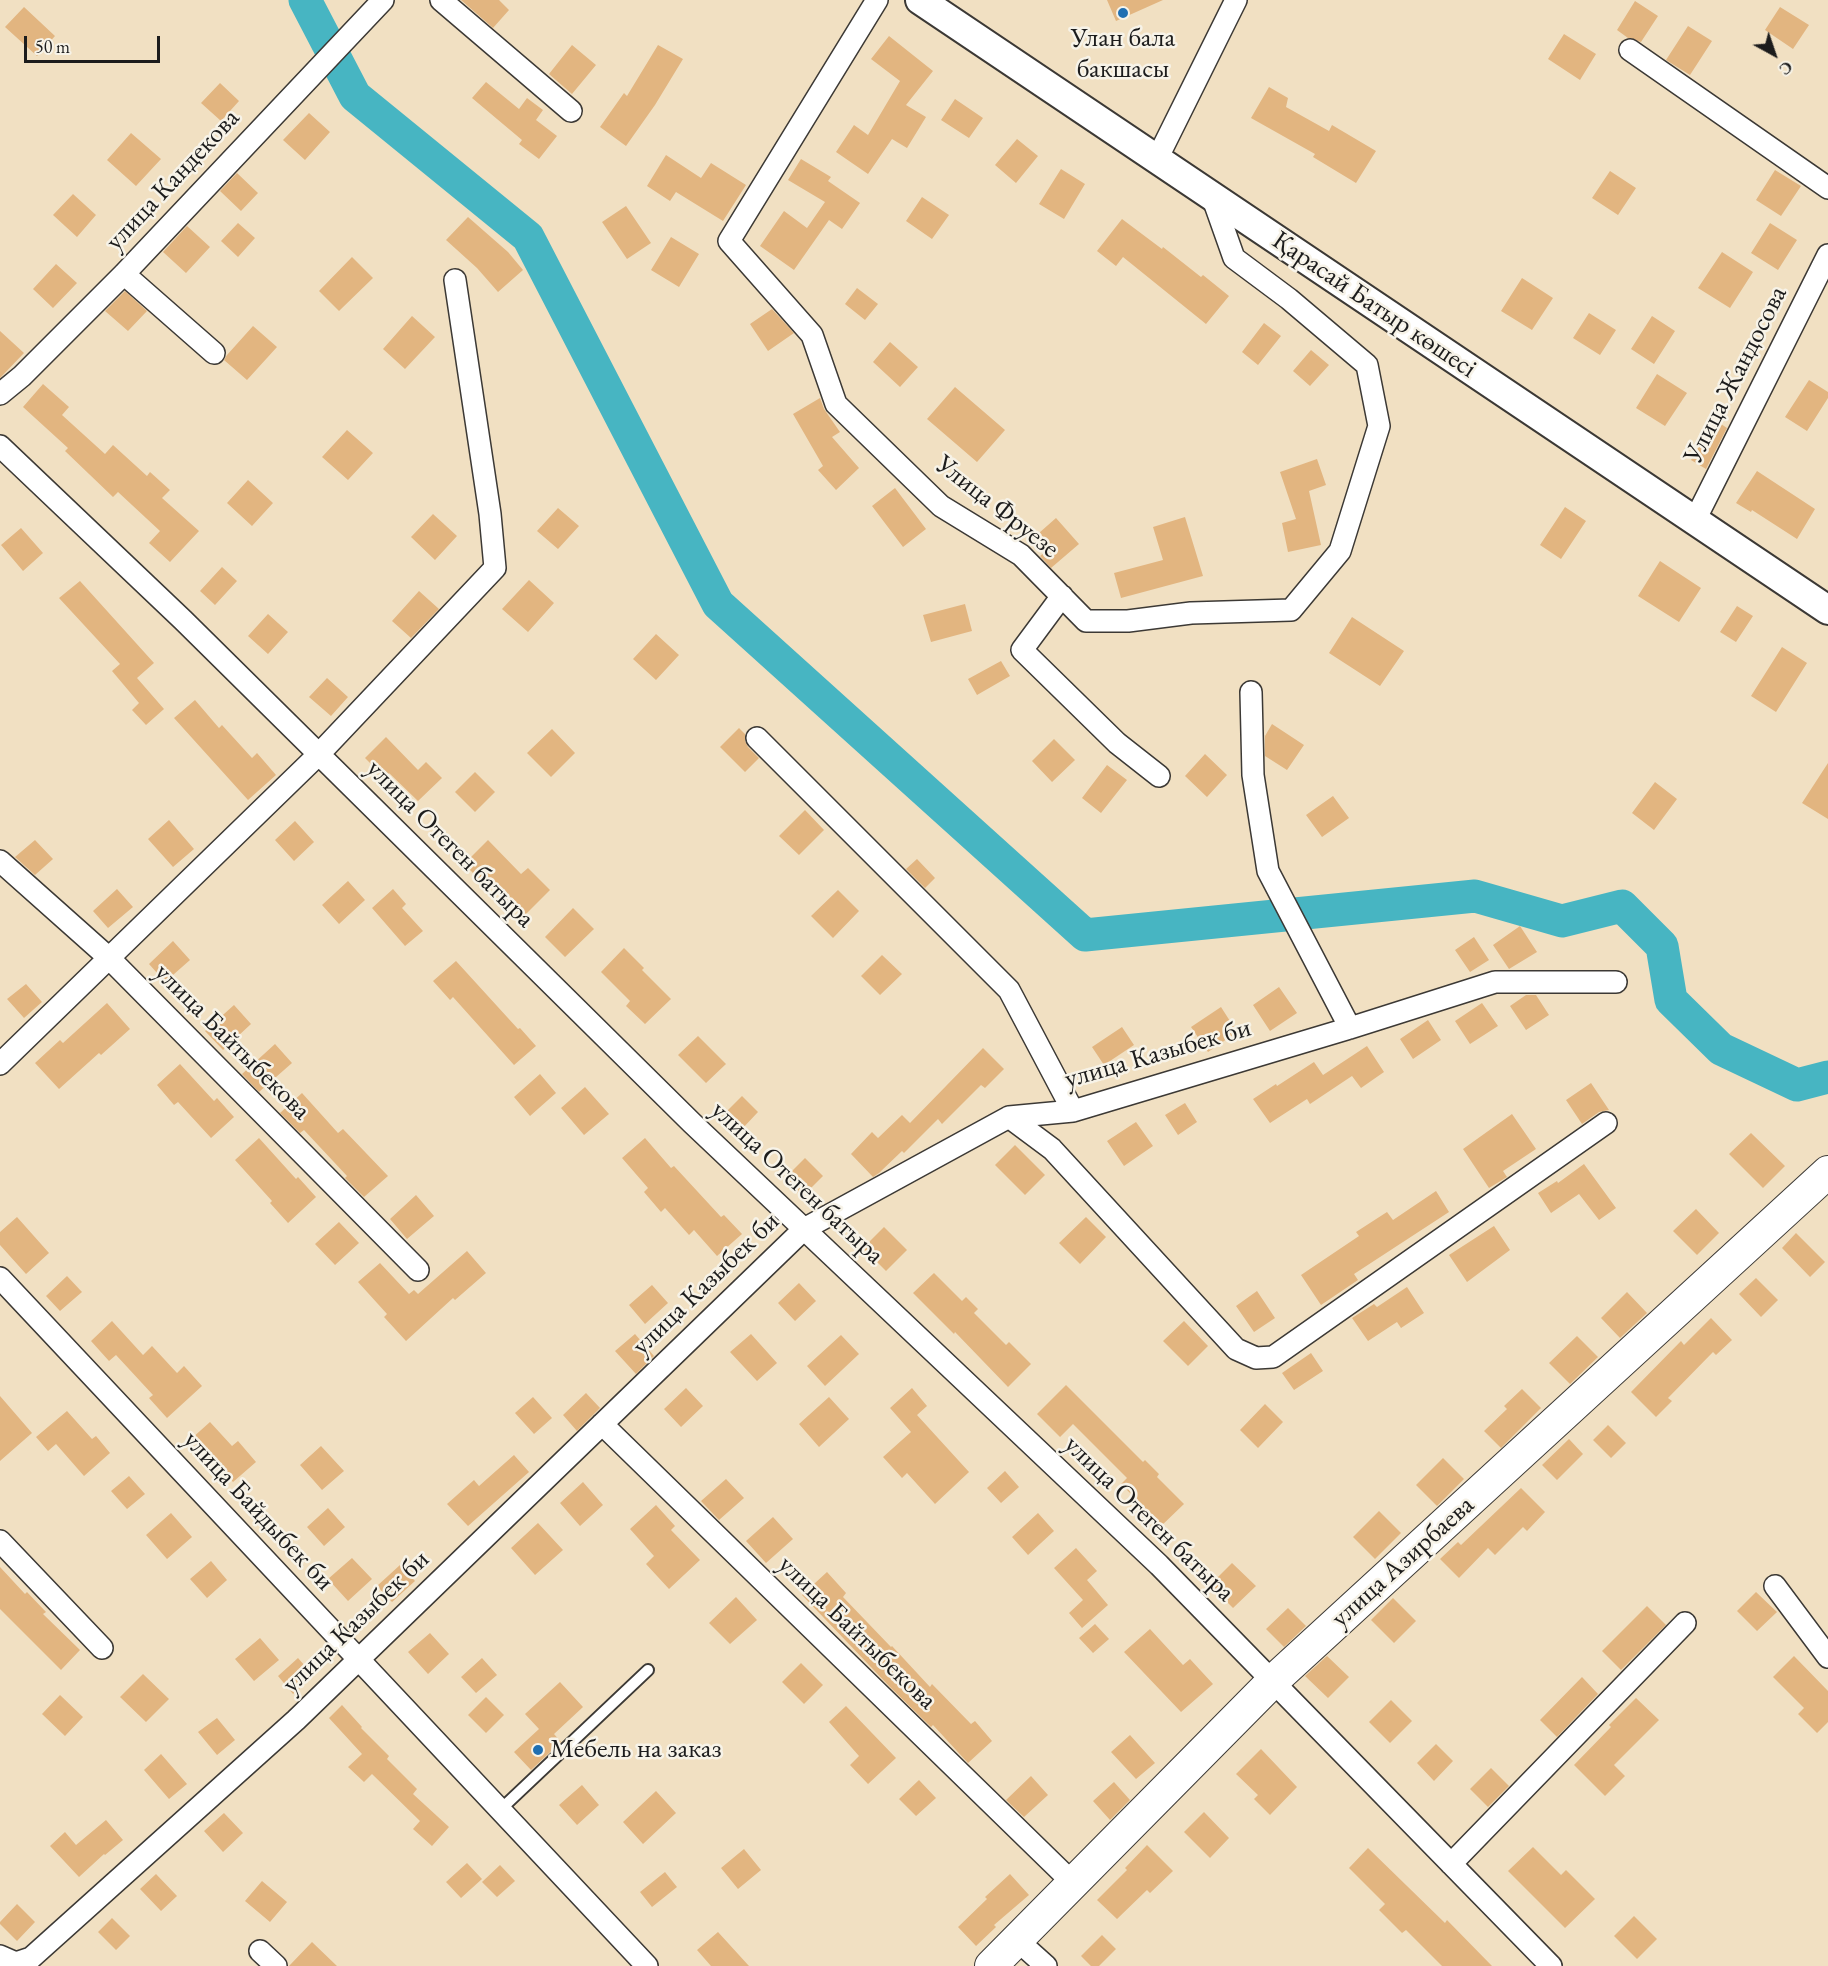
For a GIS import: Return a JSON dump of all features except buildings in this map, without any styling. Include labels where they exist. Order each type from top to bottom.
[{"type":"main road","name":"Қарасай Батыр көшесі","points":[[920,0],[1828,610]]},
{"type":"main road","name":"улица Азирбаева","points":[[991,1966],[1273,1681],[1828,1172]]},
{"type":"street","points":[[441,0],[571,111]]},
{"type":"street","name":"Улица Фруезе","points":[[877,0],[729,241],[812,335],[836,405],[941,506],[1021,555],[1086,621],[1128,621],[1191,613],[1291,610],[1340,551],[1379,426],[1366,365],[1289,300],[1234,258],[1212,196]]},
{"type":"street","points":[[1157,159],[1236,0]]},
{"type":"street","name":"улица Кандекова","points":[[0,394],[22,376],[124,273],[382,1]]},
{"type":"street","points":[[1630,50],[1828,188]]},
{"type":"street","name":"Улица Жандосова","points":[[1695,520],[1828,255]]},
{"type":"street","points":[[124,273],[214,353]]},
{"type":"street","points":[[0,1064],[319,754],[495,568],[490,514],[455,280]]},
{"type":"street","name":"улица Отеген батыра","points":[[0,446],[183,620],[692,1123],[1160,1566],[1551,1966]]},
{"type":"street","points":[[1062,596],[1022,650],[1117,742],[1159,776]]},
{"type":"street","points":[[1251,692],[1253,775],[1268,872],[1350,1028]]},
{"type":"street","points":[[758,738],[1009,990],[1073,1111]]},
{"type":"street","name":"улица Байтыбекова","points":[[0,861],[109,958],[418,1270]]},
{"type":"street","name":"улица Казыбек би","points":[[8,1960],[30,1958],[296,1720],[804,1229],[1009,1117],[1073,1111],[1495,982],[1616,982]]},
{"type":"street","points":[[1009,1117],[1052,1149],[1236,1349],[1256,1358],[1273,1357],[1606,1123]]},
{"type":"street","name":"улица Байдыбек би","points":[[0,1278],[647,1966]]},
{"type":"street","name":"улица Байтыбекова","points":[[602,1424],[1073,1883]]},
{"type":"street","points":[[0,1541],[102,1648]]},
{"type":"street","points":[[1775,1586],[1828,1657]]},
{"type":"street","points":[[1451,1864],[1684,1623]]},
{"type":"street","points":[[1017,1940],[1046,1966]]},
{"type":"street","points":[[260,1951],[276,1966]]},
{"type":"lane","points":[[501,1809],[648,1670]]},
{"type":"waterway","points":[[305,0],[355,96],[528,237],[718,604],[1085,935],[1475,896],[1562,921],[1622,906],[1662,946],[1671,1000],[1721,1049],[1797,1085],[1828,1077]]},
{"type":"place","name":"Улан бала бакшасы","points":[[1123,13]]},
{"type":"place","name":"Мебель на заказ","points":[[538,1750]]}]
